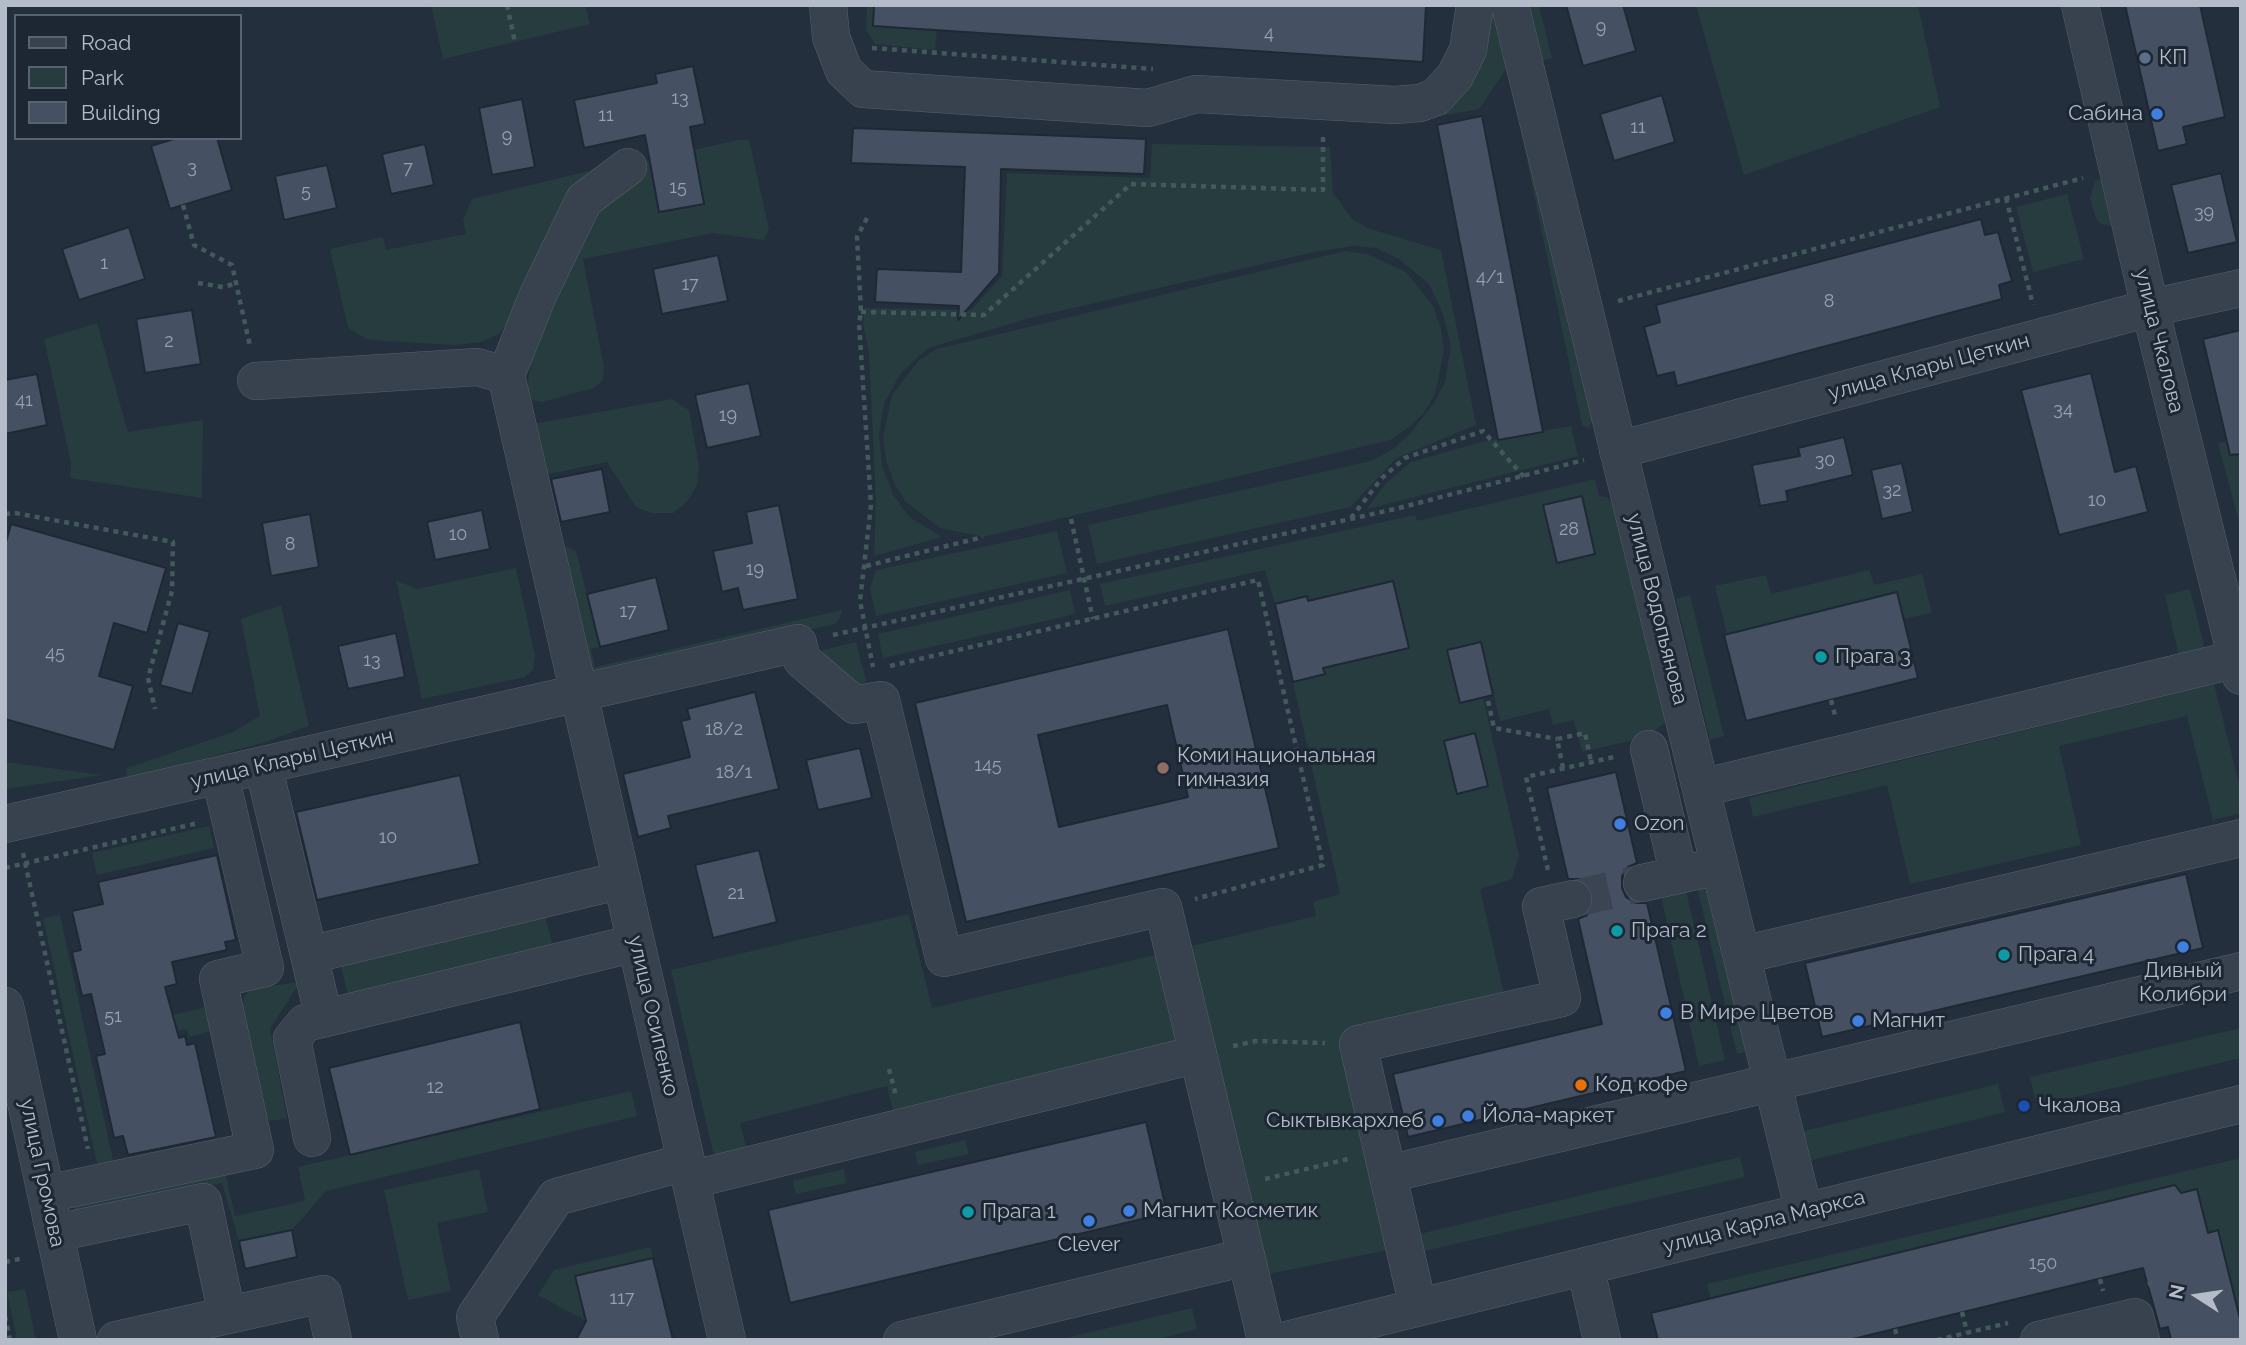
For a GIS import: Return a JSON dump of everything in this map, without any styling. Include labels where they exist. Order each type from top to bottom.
[{"type":"street","points":[[828,5],[831,37],[844,71],[863,89],[1148,108],[1196,94],[1395,105],[1420,103],[1436,97],[1455,76],[1468,50],[1475,5]]},
{"type":"street","name":"улица Водопьянова","points":[[1510,5],[1804,1212]]},
{"type":"street","name":"улица Чкалова","points":[[2080,5],[2150,308],[2239,667]]},
{"type":"street","points":[[256,381],[477,367],[506,375],[538,295],[584,200],[628,167]]},
{"type":"street","name":"улица Клары Цеткин","points":[[1618,450],[2150,308],[2241,288]]},
{"type":"street","name":"улица Осипенко","points":[[506,375],[727,1340]]},
{"type":"street","name":"улица Клары Цеткин","points":[[11,823],[798,643],[802,660],[855,705],[877,685]]},
{"type":"street","points":[[1701,788],[2239,667]]},
{"type":"street","points":[[877,685],[944,958],[1163,907],[1266,1340]]},
{"type":"street","points":[[1649,749],[1679,875]]},
{"type":"street","points":[[263,765],[324,1018]]},
{"type":"street","points":[[46,1194],[255,1150],[218,979],[265,968],[220,775]]},
{"type":"street","points":[[1742,955],[2241,838]]},
{"type":"street","points":[[1642,883],[1720,866]]},
{"type":"street","points":[[309,955],[622,880]]},
{"type":"street","points":[[1418,1307],[1358,1044],[1562,998],[1541,906],[1564,901]]},
{"type":"street","points":[[312,1138],[292,1039],[305,1023],[636,943]]},
{"type":"street","points":[[1385,1162],[1772,1083],[2241,971]]},
{"type":"street","name":"улица Громова","points":[[5,1006],[78,1340]]},
{"type":"street","points":[[480,1340],[475,1317],[556,1196],[688,1171],[1198,1054]]},
{"type":"street","name":"улица Карла Маркса","points":[[1287,1340],[2241,1104]]},
{"type":"street","points":[[55,1233],[203,1202],[227,1315]]},
{"type":"street","points":[[902,1340],[1246,1257]]},
{"type":"street","points":[[1585,1266],[1602,1340]]},
{"type":"street","points":[[116,1340],[323,1294],[333,1340]]},
{"type":"street","points":[[2039,1340],[2135,1317],[2141,1340]]},
{"type":"path","points":[[507,5],[516,42]]},
{"type":"path","points":[[867,45],[876,49],[1157,69]]},
{"type":"path","points":[[861,312],[984,315],[1131,184],[1323,190],[1324,100]]},
{"type":"path","points":[[1608,304],[2118,170]]},
{"type":"path","points":[[2006,198],[2041,337]]},
{"type":"path","points":[[183,205],[194,244],[232,265],[238,283],[256,381]]},
{"type":"path","points":[[867,218],[857,237],[861,312],[859,323],[871,505],[860,601],[877,685],[1093,619],[1258,580],[1323,865],[1163,907]]},
{"type":"path","points":[[198,283],[222,287],[238,283]]},
{"type":"path","points":[[1351,518],[1382,478],[1405,458],[1483,431],[1524,478]]},
{"type":"path","points":[[865,628],[1524,478],[1618,450]]},
{"type":"path","points":[[5,514],[15,513],[173,542],[172,591],[148,678],[155,709]]},
{"type":"path","points":[[1071,519],[1093,619]]},
{"type":"path","points":[[866,566],[982,537]]},
{"type":"path","points":[[1488,701],[1494,728],[1557,739],[1585,733],[1591,762]]},
{"type":"path","points":[[1557,739],[1563,768]]},
{"type":"path","points":[[1564,901],[1525,777],[1649,749]]},
{"type":"path","points":[[5,868],[229,816]]},
{"type":"path","points":[[11,823],[26,863],[96,1184]]},
{"type":"path","points":[[1198,1054],[1256,1041],[1358,1044]]},
{"type":"path","points":[[1230,1188],[1385,1162]]},
{"type":"path","points":[[1962,1312],[1967,1332]]},
{"type":"path","points":[[5,1316],[10,1340]]},
{"type":"path","points":[[1895,1329],[1898,1340]]},
{"type":"green space","points":[[431,5],[585,5],[590,24],[443,59]]},
{"type":"green space","points":[[867,5],[894,5],[893,28],[937,30],[935,50],[875,44],[866,30]]},
{"type":"green space","points":[[1485,5],[1501,5],[1513,59],[1479,109],[1441,116],[1437,107]]},
{"type":"green space","points":[[1527,5],[1539,5],[1552,58],[1541,61]]},
{"type":"green space","points":[[1696,5],[1918,5],[1940,107],[1744,175]]},
{"type":"green space","points":[[1512,88],[1594,419],[1589,428],[1582,425]]},
{"type":"green space","points":[[738,140],[749,140],[769,229],[764,240],[713,233],[583,259],[604,367],[603,380],[594,388],[542,402],[532,400],[528,394],[528,382],[534,341],[591,208],[646,161]]},
{"type":"green space","points":[[1152,144],[1330,147],[1333,193],[1353,220],[1370,229],[1441,250],[1476,425],[1397,458],[1350,507],[1097,564],[1088,525],[1371,461],[1393,449],[1409,435],[1434,403],[1445,382],[1451,346],[1442,312],[1429,284],[1399,259],[1376,248],[1353,246],[1314,252],[1034,317],[928,348],[900,374],[884,404],[879,434],[882,466],[893,494],[909,517],[942,537],[874,556],[876,501],[869,354],[863,322],[865,308],[971,310],[1002,276],[1007,173],[1150,178]]},
{"type":"green space","points":[[589,171],[566,208],[515,314],[499,334],[481,342],[456,345],[366,339],[348,328],[330,249],[383,237],[386,250],[466,234],[463,220],[472,199]]},
{"type":"green space","points":[[2095,181],[2105,181],[2116,222],[2111,226],[2099,223],[2090,198]]},
{"type":"green space","points":[[2067,194],[2084,259],[2033,272],[2016,207]]},
{"type":"green space","points":[[1345,251],[1367,254],[1406,272],[1433,306],[1441,328],[1444,351],[1435,394],[1424,413],[1390,440],[983,537],[940,528],[905,501],[894,483],[886,461],[883,437],[892,395],[919,360],[937,349]]},
{"type":"green space","points":[[97,323],[128,432],[203,420],[202,498],[70,478],[71,463],[44,339]]},
{"type":"green space","points":[[672,399],[689,410],[699,466],[697,485],[687,502],[673,513],[651,513],[636,507],[607,462],[539,476],[533,424]]},
{"type":"green space","points":[[1571,426],[1578,456],[1367,509],[1385,484],[1411,462],[1481,442]]},
{"type":"green space","points":[[2241,438],[2241,530],[2218,443]]},
{"type":"green space","points":[[1595,479],[1599,496],[1607,497],[1615,506],[1666,721],[1651,734],[1638,739],[1582,752],[1574,720],[1553,725],[1549,709],[1500,721],[1481,642],[1447,650],[1459,702],[1483,697],[1519,855],[1512,879],[1480,889],[1505,998],[1344,1035],[1393,1249],[1263,1275],[1187,947],[1316,916],[1313,902],[1340,894],[1293,682],[1324,674],[1323,668],[1409,648],[1403,623],[1314,626],[1399,606],[1393,581],[1308,601],[1306,596],[1275,604],[1265,570],[1105,606],[1100,584],[1415,515],[1417,521]]},
{"type":"green space","points":[[1057,531],[1067,573],[876,616],[870,589],[876,570]]},
{"type":"green space","points":[[567,547],[576,551],[600,647],[591,649],[595,667],[842,610],[835,624],[588,675],[557,548]]},
{"type":"green space","points":[[516,568],[535,656],[533,670],[525,677],[422,699],[396,580],[417,589]]},
{"type":"green space","points":[[1869,570],[1874,585],[1922,574],[1932,613],[1904,619],[1727,634],[1715,586],[1766,575],[1771,594]]},
{"type":"green space","points":[[2190,589],[2207,658],[2181,665],[2165,595]]},
{"type":"green space","points":[[1070,590],[1075,614],[883,658],[878,634]]},
{"type":"green space","points":[[1690,595],[1724,736],[1710,740],[1676,599]]},
{"type":"green space","points":[[281,605],[309,726],[262,743],[132,778],[126,775],[127,768],[233,732],[260,716],[241,619]]},
{"type":"green space","points":[[856,642],[866,680],[862,693],[829,669],[822,650]]},
{"type":"green space","points":[[2214,684],[2241,791],[2241,813],[2213,820],[2187,716],[2059,746],[2081,845],[1910,884],[1887,785],[1753,817],[1749,798]]},
{"type":"green space","points":[[5,762],[102,775],[5,789]]},
{"type":"green space","points":[[209,826],[214,848],[97,875],[92,853]]},
{"type":"green space","points":[[1713,875],[1754,1050],[1737,1054],[1695,879]]},
{"type":"green space","points":[[1684,882],[1725,1060],[1699,1066],[1659,887]]},
{"type":"green space","points":[[909,914],[932,1008],[1163,953],[1186,1044],[894,1114],[887,1086],[740,1123],[747,1151],[718,1157],[713,1152],[671,970]]},
{"type":"green space","points":[[60,915],[116,1174],[100,1177],[43,918]]},
{"type":"green space","points":[[545,916],[553,947],[348,995],[340,964]]},
{"type":"green space","points":[[300,982],[270,1029],[287,1118],[271,1121],[266,1118],[242,1008],[245,996],[252,989]]},
{"type":"green space","points":[[206,1007],[212,1031],[189,1037],[187,1029],[168,1033],[164,1017]]},
{"type":"green space","points":[[2241,1028],[2241,1058],[2037,1106],[2030,1077]]},
{"type":"green space","points":[[1998,1084],[2005,1112],[1804,1162],[1796,1133]]},
{"type":"green space","points":[[631,1091],[637,1116],[326,1191],[292,1230],[239,1241],[222,1183],[75,1214],[72,1196],[223,1163],[235,1216],[287,1205],[305,1200],[298,1167]]},
{"type":"green space","points":[[965,1140],[969,1154],[918,1165],[915,1152]]},
{"type":"green space","points":[[1740,1157],[1745,1177],[1411,1254],[1407,1237]]},
{"type":"green space","points":[[2241,1158],[2241,1323],[2218,1230],[2208,1233],[2197,1190],[2178,1194],[2175,1185],[1732,1293],[1713,1308],[1707,1284]]},
{"type":"green space","points":[[479,1169],[488,1212],[437,1223],[451,1291],[408,1300],[384,1190]]},
{"type":"green space","points":[[844,1169],[846,1183],[796,1194],[793,1181]]},
{"type":"green space","points":[[650,1247],[653,1258],[576,1276],[586,1321],[538,1295],[554,1270]]},
{"type":"green space","points":[[25,1289],[36,1340],[17,1340],[7,1292]]},
{"type":"green space","points":[[1192,1308],[1197,1329],[1154,1340],[1057,1340]]},
{"type":"building","points":[[874,5],[1426,5],[1423,62],[873,26]]},
{"type":"building","points":[[1566,5],[1623,5],[1636,51],[1583,66]]},
{"type":"building","points":[[2125,5],[2200,5],[2225,117],[2183,127],[2187,144],[2158,151]]},
{"type":"building","points":[[693,66],[705,124],[690,127],[704,204],[659,212],[645,135],[584,148],[574,100],[657,83],[655,74]]},
{"type":"building","points":[[1662,95],[1675,142],[1614,161],[1600,114]]},
{"type":"building","points":[[522,99],[535,167],[492,175],[479,108]]},
{"type":"building","points":[[1482,116],[1543,432],[1498,440],[1437,125]]},
{"type":"building","points":[[853,128],[1146,139],[1144,174],[1001,169],[999,273],[958,320],[959,306],[875,302],[877,269],[961,272],[965,167],[851,163]]},
{"type":"building","points":[[170,140],[218,140],[232,190],[170,209],[151,146]]},
{"type":"building","points":[[425,144],[434,185],[391,194],[382,154]]},
{"type":"building","points":[[327,165],[337,208],[284,220],[275,176]]},
{"type":"building","points":[[2221,173],[2237,242],[2188,253],[2171,185]]},
{"type":"building","points":[[1981,219],[1985,235],[1998,232],[2012,281],[1999,285],[2002,299],[1677,386],[1674,372],[1657,376],[1644,327],[1660,322],[1656,305]]},
{"type":"building","points":[[129,227],[145,279],[79,300],[62,249]]},
{"type":"building","points":[[718,255],[728,301],[662,314],[653,269]]},
{"type":"building","points":[[192,310],[201,364],[145,373],[136,319]]},
{"type":"building","points":[[2241,330],[2241,454],[2230,455],[2203,339]]},
{"type":"building","points":[[2091,373],[2115,472],[2136,466],[2148,512],[2059,535],[2021,390]]},
{"type":"building","points":[[37,374],[47,425],[5,434],[5,380]]},
{"type":"building","points":[[749,383],[761,436],[707,448],[695,395]]},
{"type":"building","points":[[1844,437],[1853,475],[1786,491],[1788,501],[1760,506],[1752,465],[1800,456],[1798,448]]},
{"type":"building","points":[[1902,463],[1913,512],[1882,519],[1871,470]]},
{"type":"building","points":[[602,469],[610,512],[561,522],[551,479]]},
{"type":"building","points":[[1582,496],[1595,554],[1557,563],[1543,505]]},
{"type":"building","points":[[779,505],[798,599],[743,610],[738,588],[722,592],[713,551],[752,543],[746,512]]},
{"type":"building","points":[[482,510],[490,549],[435,560],[427,522]]},
{"type":"building","points":[[310,514],[319,567],[271,576],[262,523]]},
{"type":"building","points":[[11,524],[166,568],[147,633],[114,623],[99,676],[133,686],[114,750],[5,719],[5,546]]},
{"type":"building","points":[[656,577],[669,630],[600,647],[587,594]]},
{"type":"building","points":[[1393,581],[1409,648],[1323,668],[1325,674],[1293,682],[1275,604],[1307,596],[1308,601]]},
{"type":"building","name":"Прага 3","points":[[1897,592],[1918,678],[1746,721],[1724,635]]},
{"type":"building","points":[[178,623],[210,632],[192,694],[160,685]]},
{"type":"building","points":[[1228,629],[1279,848],[966,922],[915,703]],"holes":[[[1167,705],[1188,797],[1059,827],[1038,735]]]},
{"type":"building","points":[[396,633],[405,677],[348,689],[338,646]]},
{"type":"building","points":[[1481,642],[1493,695],[1460,703],[1447,650]]},
{"type":"building","points":[[755,692],[779,789],[668,816],[671,828],[638,837],[623,774],[690,757],[681,721],[690,719],[687,709]]},
{"type":"building","points":[[1475,733],[1488,786],[1457,794],[1444,741]]},
{"type":"building","points":[[860,748],[872,798],[818,810],[806,760]]},
{"type":"building","name":"Прага 2","points":[[1616,772],[1637,863],[1628,867],[1622,876],[1622,888],[1626,897],[1635,903],[1647,903],[1686,1071],[1408,1137],[1393,1074],[1602,1024],[1578,919],[1587,915],[1593,906],[1593,894],[1588,884],[1580,879],[1568,879],[1547,788]]},
{"type":"building","points":[[460,775],[480,864],[317,900],[296,812]]},
{"type":"building","points":[[759,850],[777,922],[713,938],[695,865]]},
{"type":"building","points":[[217,855],[236,940],[225,942],[227,950],[172,962],[177,984],[165,987],[179,1038],[185,1036],[187,1045],[195,1043],[216,1137],[128,1155],[123,1136],[114,1138],[96,1056],[105,1054],[91,994],[82,996],[72,952],[81,950],[72,911],[103,904],[98,882]]},
{"type":"building","name":"Прага 4","points":[[2186,874],[2203,948],[1822,1037],[1805,963]]},
{"type":"building","points":[[520,1022],[540,1109],[350,1155],[329,1068]]},
{"type":"building","name":"Прага 1","points":[[1146,1122],[1167,1213],[790,1303],[768,1210]]},
{"type":"building","points":[[2175,1185],[2181,1193],[2197,1189],[2208,1233],[2218,1230],[2241,1323],[2241,1340],[2171,1340],[2168,1327],[2160,1329],[2143,1268],[1849,1340],[1658,1340],[1651,1313]]},
{"type":"building","points":[[292,1230],[297,1257],[245,1269],[239,1241]]},
{"type":"building","points":[[653,1258],[673,1340],[576,1340],[586,1321],[575,1276]]},
{"type":"tunnel","points":[[1573,899],[1642,883]]},
{"type":"place","name":"КП","points":[[2145,58]]},
{"type":"place","name":"Сабина","points":[[2157,114]]},
{"type":"place","name":"Прага 3","points":[[1821,657]]},
{"type":"place","name":"Коми национальная гимназия","points":[[1163,768]]},
{"type":"place","name":"Ozon","points":[[1620,824]]},
{"type":"place","name":"Прага 2","points":[[1617,931]]},
{"type":"place","name":"Дивный Колибри","points":[[2183,947]]},
{"type":"place","name":"Прага 4","points":[[2004,955]]},
{"type":"place","name":"В Мире Цветов","points":[[1666,1013]]},
{"type":"place","name":"Магнит","points":[[1858,1021]]},
{"type":"place","name":"Код кофе","points":[[1581,1085]]},
{"type":"place","name":"Чкалова","points":[[2024,1106]]},
{"type":"place","name":"Йола-маркет","points":[[1468,1116]]},
{"type":"place","name":"Сыктывкархлеб","points":[[1438,1121]]},
{"type":"place","name":"Магнит Косметик","points":[[1129,1211]]},
{"type":"place","name":"Прага 1","points":[[968,1212]]},
{"type":"place","name":"Clever","points":[[1089,1221]]}]
